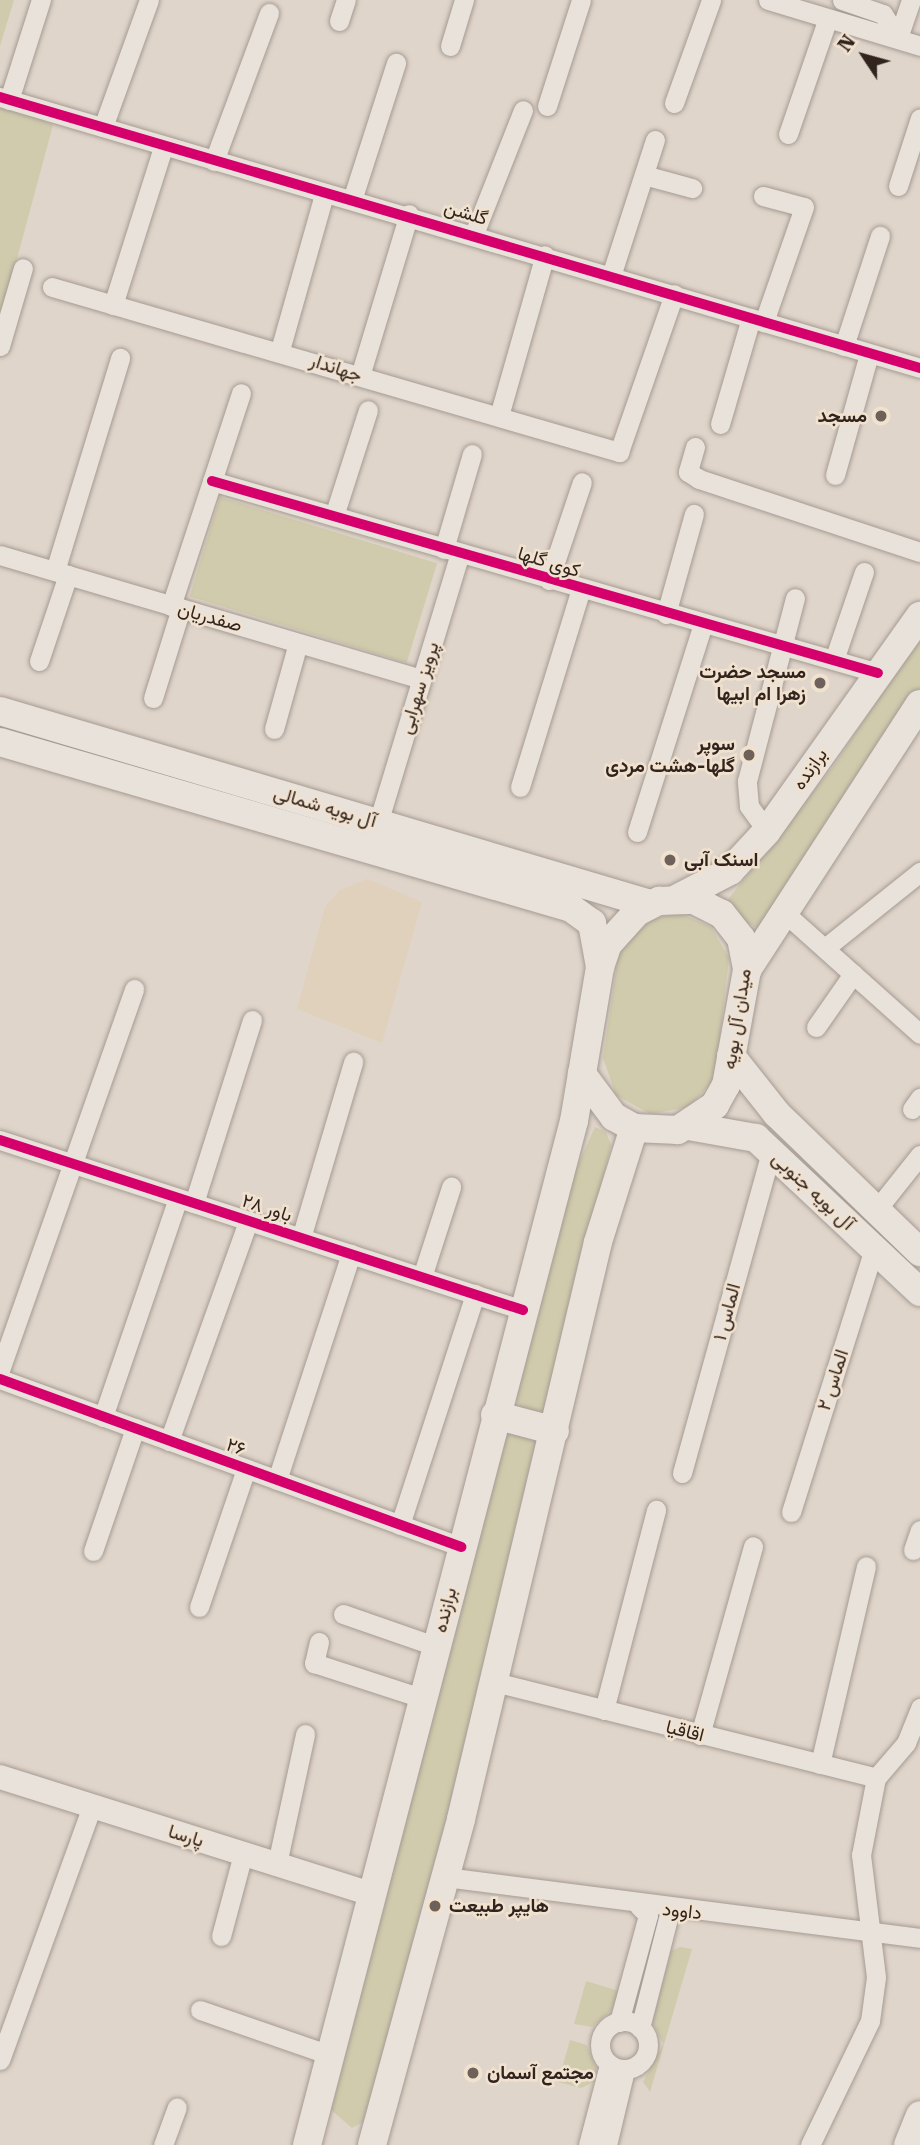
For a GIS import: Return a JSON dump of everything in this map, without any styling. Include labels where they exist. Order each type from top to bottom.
[{"type":"main road","name":"برازنده","points":[[678,898],[730,871],[767,831],[920,616]]},
{"type":"main road","points":[[747,970],[786,915],[920,704]]},
{"type":"main road","name":"آل بویه شمالی","points":[[0,711],[650,904]]},
{"type":"main road","name":"آل بویه شمالی","points":[[0,742],[571,908],[592,923],[600,967]]},
{"type":"main road","name":"میدان آل بویه","points":[[582,1074],[600,967],[617,930],[650,904],[678,898],[708,905],[732,925],[747,970],[731,1056],[715,1105],[688,1126],[656,1133],[634,1129]]},
{"type":"main road","name":"آل بویه جنوبی","points":[[731,1056],[777,1114],[920,1252]]},
{"type":"main road","name":"برازنده","points":[[307,2145],[582,1074]]},
{"type":"main road","points":[[372,2145],[495,1682],[598,1242],[634,1129],[614,1117],[582,1074]]},
{"type":"main road","name":"آل بویه جنوبی","points":[[688,1126],[743,1131],[771,1152],[920,1292]]},
{"type":"main road","points":[[495,1415],[555,1431]]},
{"type":"main road","points":[[908,2145],[920,2115]]},
{"type":"street","points":[[5,98],[41,0]]},
{"type":"street","points":[[103,127],[149,0]]},
{"type":"street","points":[[339,21],[346,0]]},
{"type":"street","points":[[450,46],[464,0]]},
{"type":"street","points":[[547,106],[581,0]]},
{"type":"street","points":[[674,103],[711,0]]},
{"type":"street","points":[[768,0],[827,21],[920,46]]},
{"type":"street","points":[[842,0],[883,13],[898,38]]},
{"type":"street","points":[[898,38],[911,0]]},
{"type":"street","points":[[214,161],[268,13]]},
{"type":"street","points":[[789,134],[827,21]]},
{"type":"street","points":[[353,198],[396,64]]},
{"type":"street","name":"گلشن","points":[[5,98],[324,194],[353,198],[409,214],[920,368]]},
{"type":"street","points":[[474,234],[523,110]]},
{"type":"street","points":[[898,186],[920,118]]},
{"type":"street","points":[[611,275],[655,140]]},
{"type":"street","points":[[113,305],[163,147]]},
{"type":"street","points":[[644,175],[691,188]]},
{"type":"street","points":[[280,350],[324,194]]},
{"type":"street","points":[[720,424],[757,320],[804,207],[763,196]]},
{"type":"street","points":[[360,376],[409,214]]},
{"type":"street","points":[[844,346],[880,236]]},
{"type":"street","points":[[499,416],[545,256]]},
{"type":"street","points":[[0,346],[23,268]]},
{"type":"street","name":"جهاندار","points":[[52,287],[280,350],[619,452],[674,295]]},
{"type":"street","points":[[835,475],[869,354]]},
{"type":"street","points":[[39,661],[120,358]]},
{"type":"street","points":[[153,698],[212,481],[241,393]]},
{"type":"street","points":[[334,516],[368,410]]},
{"type":"street","points":[[695,447],[688,472],[699,479],[920,552]]},
{"type":"street","name":"پرویز سهرابی","points":[[378,822],[421,679],[472,454]]},
{"type":"street","name":"کوی گلها","points":[[212,481],[581,590],[878,673]]},
{"type":"street","points":[[549,580],[582,482]]},
{"type":"street","points":[[667,614],[694,514]]},
{"type":"street","name":"صفدریان","points":[[0,555],[421,679]]},
{"type":"street","points":[[834,660],[864,572]]},
{"type":"street","points":[[520,786],[581,590]]},
{"type":"street","points":[[767,831],[748,806],[747,780],[795,598]]},
{"type":"street","points":[[637,832],[703,624]]},
{"type":"street","points":[[274,729],[298,643]]},
{"type":"street","points":[[123,779],[134,751]]},
{"type":"street","points":[[825,948],[920,872]]},
{"type":"street","points":[[786,915],[919,1032]]},
{"type":"street","points":[[816,1027],[853,974]]},
{"type":"street","points":[[2,1383],[73,1164],[134,989]]},
{"type":"street","points":[[103,1417],[252,1020]]},
{"type":"street","points":[[301,1238],[353,1062]]},
{"type":"street","name":"باور ۲۸","points":[[0,1140],[523,1310]]},
{"type":"street","name":"الماس ۱","points":[[682,1472],[771,1152]]},
{"type":"street","points":[[877,1209],[920,1155]]},
{"type":"street","points":[[422,1277],[452,1187]]},
{"type":"street","points":[[169,1441],[248,1220]]},
{"type":"street","name":"الماس ۲","points":[[791,1512],[874,1249]]},
{"type":"street","points":[[276,1480],[351,1254]]},
{"type":"street","points":[[400,1525],[475,1294]]},
{"type":"street","name":"۲۶","points":[[2,1383],[461,1547]]},
{"type":"street","points":[[93,1551],[135,1429]]},
{"type":"street","points":[[199,1607],[246,1469]]},
{"type":"street","points":[[604,1710],[656,1510]]},
{"type":"street","points":[[913,1550],[920,1530]]},
{"type":"street","points":[[700,1735],[753,1546]]},
{"type":"street","points":[[820,1764],[866,1566]]},
{"type":"street","points":[[343,1614],[436,1646]]},
{"type":"street","points":[[319,1642],[314,1663],[422,1698]]},
{"type":"street","name":"اقاقیا","points":[[495,1682],[876,1778]]},
{"type":"street","points":[[810,2145],[870,2021],[876,1977],[868,1931],[861,1855],[876,1778],[906,1743],[920,1707]]},
{"type":"street","points":[[277,1864],[305,1734]]},
{"type":"street","name":"پارسا","points":[[0,1777],[372,1894]]},
{"type":"street","points":[[0,2060],[92,1806]]},
{"type":"street","points":[[221,1936],[243,1854]]},
{"type":"street","name":"داوود","points":[[445,1877],[670,1910],[920,1938]]},
{"type":"street","points":[[619,2022],[648,1915],[639,1906]]},
{"type":"street","points":[[587,2145],[617,2067],[645,2056],[640,2028],[670,1910]]},
{"type":"street","points":[[200,2010],[330,2055]]},
{"type":"street","points":[[607,2145],[617,2067],[599,2043],[605,2029],[619,2022],[640,2028]]},
{"type":"street","points":[[163,2145],[177,2107]]},
{"type":"shaded area","points":[[0,0],[14,0],[0,46]]},
{"type":"shaded area","points":[[0,103],[53,125],[0,322]]},
{"type":"shaded area","points":[[220,497],[437,563],[407,663],[190,596]]},
{"type":"shaded area","points":[[920,636],[920,688],[763,931],[742,920],[726,902],[833,767]]},
{"type":"shaded area","points":[[367,879],[422,902],[382,1043],[297,1009],[325,907],[340,890]]},
{"type":"shaded area","points":[[679,913],[711,927],[729,958],[717,1063],[713,1081],[689,1107],[650,1114],[616,1095],[603,1058],[619,951],[644,921]]},
{"type":"shaded area","points":[[595,1127],[606,1132],[611,1145],[549,1409],[532,1413],[521,1409],[514,1394],[575,1171]]},
{"type":"shaded area","points":[[514,1430],[542,1443],[410,1971],[365,2121],[352,2128],[331,2110],[504,1439]]},
{"type":"shaded area","points":[[680,1947],[692,1949],[650,2092],[643,2082],[663,2044],[652,2021],[671,1951]]},
{"type":"shaded area","points":[[586,1981],[619,1991],[614,2008],[592,2027],[574,2024]]},
{"type":"shaded area","points":[[570,2040],[587,2045],[597,2071],[594,2082],[581,2088],[558,2082]]},
{"type":"cycle path","points":[[0,97],[920,368]]},
{"type":"cycle path","points":[[212,481],[878,673]]},
{"type":"cycle path","points":[[0,1140],[523,1310]]},
{"type":"cycle path","points":[[0,1379],[461,1547]]},
{"type":"place","name":"مسجد","points":[[881,416]]},
{"type":"place","name":"مسجد حضرت زهرا ام ابیها","points":[[820,683]]},
{"type":"place","name":"سوپر گلها-هشت مردی","points":[[749,755]]},
{"type":"place","name":"اسنک آبی","points":[[670,860]]},
{"type":"place","name":"هایپر طبیعت","points":[[435,1906]]},
{"type":"place","name":"مجتمع آسمان","points":[[473,2073]]}]
